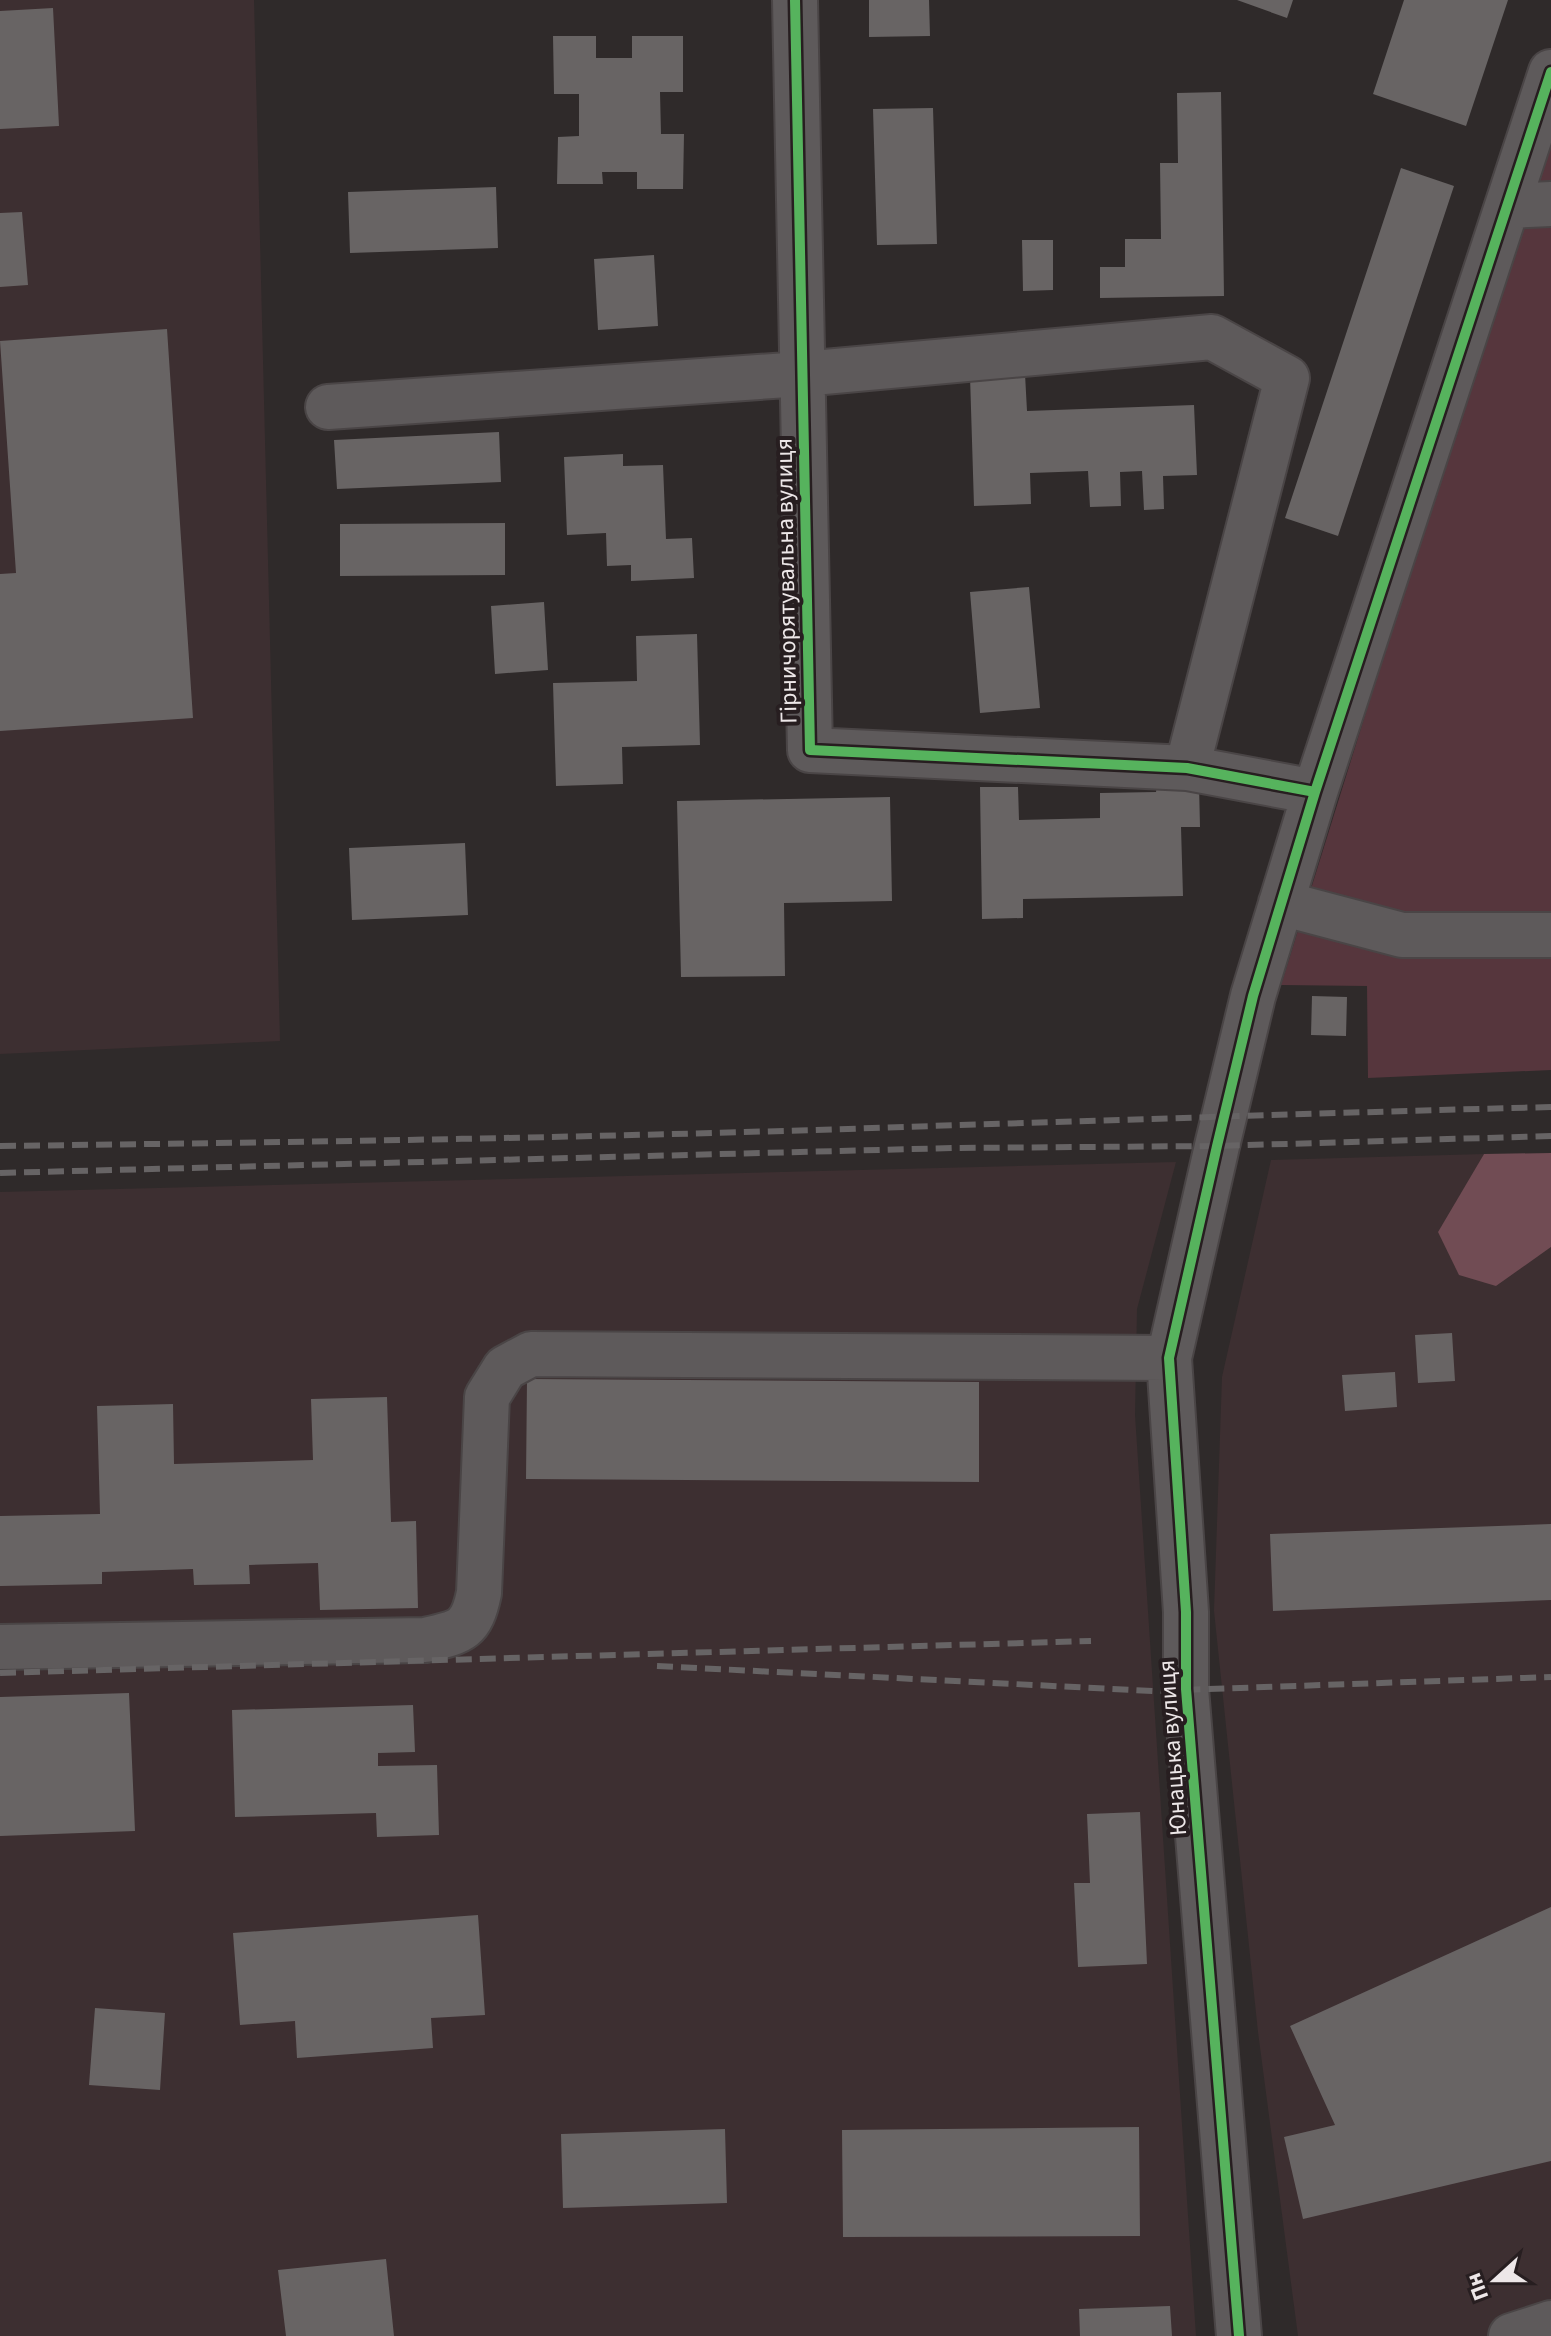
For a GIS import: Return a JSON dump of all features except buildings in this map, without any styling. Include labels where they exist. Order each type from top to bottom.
[{"type":"street","name":"Гірничорятувальна вулиця","points":[[795,0],[810,750],[1187,768],[1315,792]]},
{"type":"street","name":"Юнацька вулиця","points":[[1239,2336],[1186,1689],[1186,1612],[1169,1358],[1253,996],[1315,792],[1551,72]]},
{"type":"street","points":[[1508,206],[1551,204]]},
{"type":"street","points":[[328,407],[802,374],[1212,337],[1287,378],[1187,768]]},
{"type":"street","points":[[1281,903],[1402,935],[1551,935]]},
{"type":"street","points":[[0,1647],[425,1640],[456,1633],[474,1617],[479,1593],[487,1397],[505,1368],[531,1354],[1169,1358]]},
{"type":"street","points":[[1511,2336],[1551,2323]]},
{"type":"shaded area","points":[[0,0],[254,0],[280,1041],[0,1054]]},
{"type":"shaded area","points":[[1551,121],[1551,186],[1529,187]]},
{"type":"shaded area","points":[[1551,221],[1551,1070],[1368,1078],[1367,986],[1281,985],[1518,224]]},
{"type":"shaded area","points":[[1551,1153],[1551,1247],[1496,1286],[1459,1275],[1438,1232],[1484,1154]]},
{"type":"shaded area","points":[[1484,1154],[1438,1232],[1496,1286],[1551,1247],[1551,2336],[1298,2336],[1258,2032],[1214,1611],[1222,1377],[1271,1160]]},
{"type":"shaded area","points":[[1176,1162],[1137,1309],[1135,1415],[1196,2336],[0,2336],[0,1192]]},
{"type":"railway","points":[[0,1146],[599,1136],[1551,1107]]},
{"type":"railway","points":[[0,1173],[1551,1136]]},
{"type":"railway","points":[[0,1673],[1091,1641]]},
{"type":"railway","points":[[657,1666],[1153,1691],[1551,1677]]},
{"type":"cycle path","points":[[795,0],[810,750],[1187,768],[1315,792]]},
{"type":"cycle path","points":[[1239,2336],[1186,1689],[1186,1612],[1169,1358],[1253,996],[1315,792],[1551,72]]}]
